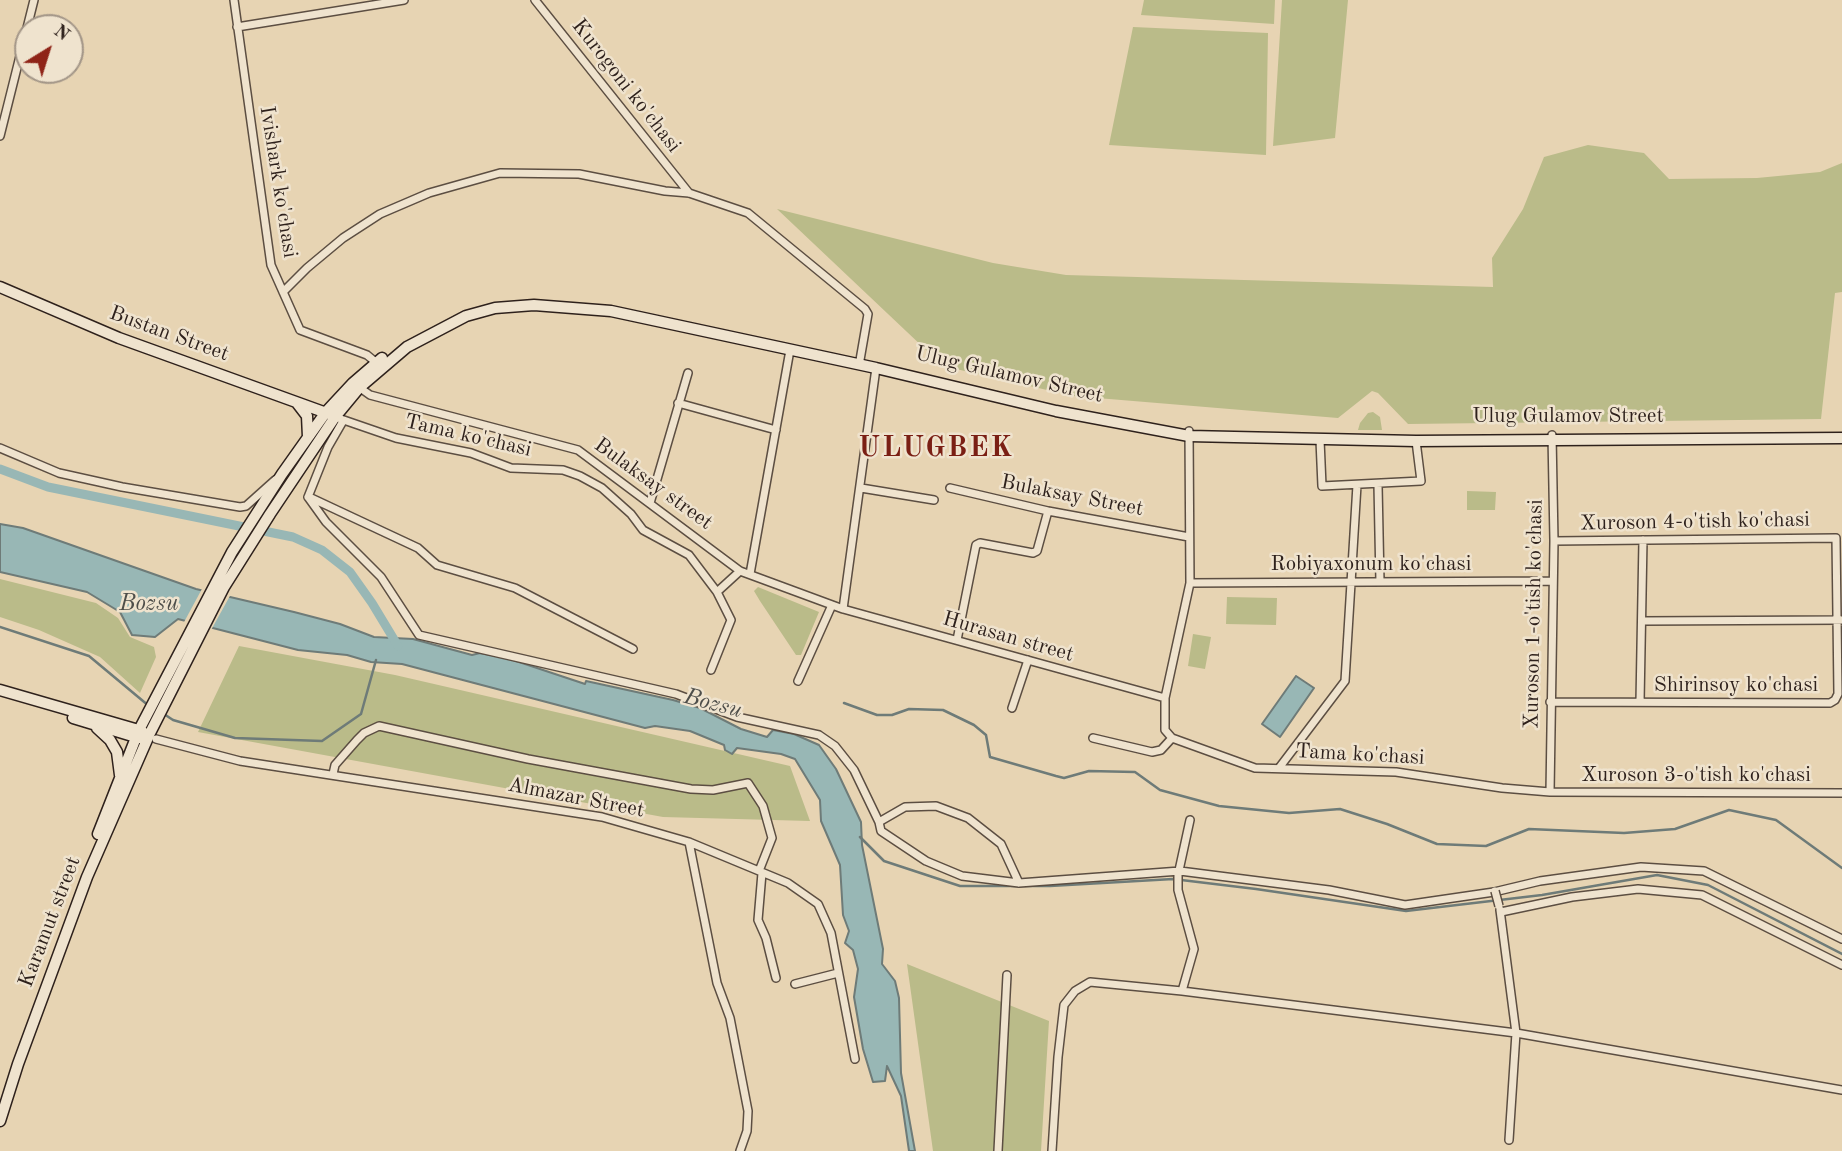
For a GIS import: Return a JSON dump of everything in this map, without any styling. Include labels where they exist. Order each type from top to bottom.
[{"type":"main road","name":"Bustan Street","points":[[0,287],[119,338],[335,417]]},
{"type":"main road","name":"Ulug Gulamov Street","points":[[220,585],[243,557],[356,385],[418,334],[463,311],[494,303],[534,300],[593,304],[650,313],[1057,406],[1189,433],[1552,438],[1842,436]]},
{"type":"main road","name":"Ulug Gulamov Street","points":[[379,365],[451,323],[480,311],[515,306],[572,306],[611,311],[876,368],[1056,411],[1189,433],[1320,440],[1552,438]]},
{"type":"main road","points":[[294,400],[307,416],[308,437]]},
{"type":"main road","name":"Ulug Gulamov Street","points":[[220,585],[232,552],[282,474],[308,437],[335,417]]},
{"type":"main road","points":[[145,736],[148,712],[162,696],[220,585]]},
{"type":"main road","points":[[0,690],[145,736]]},
{"type":"main road","points":[[0,696],[145,736]]},
{"type":"main road","points":[[145,736],[158,717],[162,696]]},
{"type":"main road","points":[[91,723],[105,734],[117,752],[120,773],[117,789]]},
{"type":"main road","name":"Karamut street","points":[[0,1104],[48,959],[117,789],[145,736]]},
{"type":"main road","name":"Karamut street","points":[[0,1121],[59,949],[145,736]]},
{"type":"street","points":[[0,136],[34,0]]},
{"type":"street","name":"Ivishark ko'chasi","points":[[234,0],[271,265],[300,330],[367,355],[379,365]]},
{"type":"street","points":[[237,27],[404,0]]},
{"type":"street","name":"Kurogoni ko'chasi","points":[[535,0],[689,193]]},
{"type":"street","points":[[0,91],[9,93]]},
{"type":"street","points":[[283,292],[343,238],[380,214],[429,193],[500,173],[579,174],[665,191],[689,193],[752,216],[866,309],[868,314],[860,360]]},
{"type":"street","points":[[750,574],[790,350]]},
{"type":"street","points":[[843,609],[876,368]]},
{"type":"street","points":[[650,503],[688,373]]},
{"type":"street","name":"Bulaksay street","points":[[356,385],[370,394],[579,450],[740,571],[843,609]]},
{"type":"street","points":[[678,403],[776,430]]},
{"type":"street","points":[[308,497],[328,447],[335,417]]},
{"type":"street","name":"Tama ko'chasi","points":[[335,417],[396,438],[471,453],[510,468],[563,470],[580,476],[614,498],[643,530],[689,555],[717,592],[731,620],[711,670]]},
{"type":"street","points":[[1093,738],[1152,752],[1161,750],[1172,738],[1165,730],[1165,698],[1190,583],[1189,433]]},
{"type":"street","name":"Хuroson 1-o'tish ko'chasi","points":[[1550,792],[1554,541],[1552,438]]},
{"type":"street","points":[[1320,440],[1322,486],[1420,481],[1416,441]]},
{"type":"street","points":[[0,448],[59,473],[122,487],[240,507],[246,506],[282,474]]},
{"type":"street","points":[[1279,768],[1345,681],[1357,485]]},
{"type":"street","points":[[1378,485],[1380,582]]},
{"type":"street","points":[[861,488],[934,500]]},
{"type":"street","name":"Bulaksay Street","points":[[950,488],[1048,511],[1189,537]]},
{"type":"street","points":[[308,497],[418,548],[437,565],[515,588],[633,649]]},
{"type":"street","points":[[308,497],[326,522],[381,577],[419,635],[676,694],[737,717],[819,735],[835,746],[854,770],[881,831],[926,861],[962,876],[1019,883],[1179,873],[1329,890],[1405,905],[1494,892],[1540,881],[1641,867],[1704,871],[1842,939]]},
{"type":"street","points":[[957,640],[976,545],[979,543],[1033,554],[1037,551],[1048,511]]},
{"type":"street","name":"Xuroson 4-o'tish ko'chasi","points":[[1554,541],[1836,538]]},
{"type":"street","name":"Shirinsoy ko'chasi","points":[[1550,702],[1833,702],[1838,694],[1836,538]]},
{"type":"street","name":"Shirinsoy ko'chasi","points":[[1640,702],[1643,540]]},
{"type":"street","points":[[717,592],[740,571]]},
{"type":"street","name":"Robiyaxonum ko'chasi","points":[[1190,583],[1552,581]]},
{"type":"street","points":[[798,681],[832,605]]},
{"type":"street","name":"Hurasan street","points":[[843,609],[1165,698]]},
{"type":"street","points":[[1642,621],[1839,620]]},
{"type":"street","points":[[1012,708],[1028,660]]},
{"type":"street","points":[[333,774],[335,765],[357,740],[364,733],[379,726],[528,759],[691,789],[713,790],[748,783],[763,806],[772,838],[761,872],[758,920],[776,978]]},
{"type":"street","name":"Almazar Street","points":[[145,736],[240,761],[602,817],[689,842],[788,883],[818,905],[831,933],[855,1059]]},
{"type":"street","name":"Tama ko'chasi","points":[[1172,738],[1255,768],[1396,772],[1550,792]]},
{"type":"street","name":"Xuroson 3-o'tish ko'chasi","points":[[1550,792],[1842,793]]},
{"type":"street","points":[[879,822],[905,807],[936,806],[968,818],[1001,844],[1019,883]]},
{"type":"street","points":[[1182,991],[1194,949],[1178,890],[1179,873],[1191,820]]},
{"type":"street","points":[[689,842],[717,983],[730,1018],[748,1111],[747,1131],[740,1151]]},
{"type":"street","points":[[1500,909],[1638,889],[1702,895],[1842,965]]},
{"type":"street","points":[[1494,892],[1500,909],[1516,1033],[1509,1140]]},
{"type":"street","points":[[795,984],[838,972]]},
{"type":"street","points":[[998,1151],[1007,975]]},
{"type":"street","points":[[1052,1151],[1058,1057],[1065,1005],[1075,991],[1090,982],[1516,1033],[1842,1090]]},
{"type":"green space","points":[[1144,0],[1275,0],[1274,24],[1141,15]]},
{"type":"green space","points":[[1282,0],[1348,0],[1335,138],[1273,146]]},
{"type":"green space","points":[[1133,27],[1268,33],[1266,155],[1109,145]]},
{"type":"green space","points":[[1588,145],[1644,153],[1669,179],[1757,178],[1820,172],[1842,163],[1842,292],[1835,293],[1821,419],[1408,424],[1378,393],[1372,391],[1338,418],[1073,396],[943,366],[777,209],[993,263],[1066,275],[1493,287],[1492,258],[1523,209],[1544,157]]},
{"type":"green space","points":[[1373,412],[1380,417],[1382,430],[1358,430],[1368,413]]},
{"type":"green space","points":[[1467,491],[1496,492],[1495,510],[1467,510]]},
{"type":"green space","points":[[0,579],[96,603],[118,618],[130,637],[154,647],[156,657],[140,693],[100,657],[39,630],[0,617]]},
{"type":"green space","points":[[758,587],[819,612],[801,655],[796,655],[760,601],[754,591]]},
{"type":"green space","points":[[1227,597],[1277,598],[1276,625],[1226,624]]},
{"type":"green space","points":[[1193,634],[1211,637],[1205,669],[1188,666]]},
{"type":"green space","points":[[239,646],[395,675],[790,766],[810,821],[663,817],[198,732]]},
{"type":"green space","points":[[907,964],[1049,1021],[1041,1151],[933,1151]]},
{"type":"water","name":"Bozsu","points":[[0,524],[23,528],[196,589],[340,624],[374,637],[413,639],[472,655],[480,653],[507,658],[585,684],[586,681],[700,708],[741,729],[767,737],[773,730],[794,734],[819,745],[836,769],[861,822],[862,845],[883,949],[882,964],[895,981],[899,998],[901,1073],[915,1151],[909,1151],[901,1096],[887,1066],[885,1081],[873,1082],[863,1049],[854,997],[858,969],[853,950],[845,943],[849,931],[843,915],[840,865],[821,821],[820,800],[795,759],[781,754],[737,748],[732,754],[725,750],[724,745],[690,731],[655,726],[645,728],[402,664],[371,662],[347,655],[298,650],[178,619],[155,637],[132,635],[120,612],[87,592],[0,572]]},
{"type":"water","points":[[1296,676],[1314,688],[1280,737],[1262,724]]},
{"type":"pier","points":[[203,587],[231,594],[210,632],[183,624]]},
{"type":"waterway","points":[[0,469],[48,487],[293,537],[322,550],[350,572],[398,646]]},
{"type":"waterway","points":[[0,627],[89,656],[149,706]]},
{"type":"waterway","points":[[164,714],[173,720],[235,738],[322,741],[361,714],[376,660]]},
{"type":"waterway","points":[[844,703],[877,715],[892,715],[909,709],[943,710],[974,725],[986,735],[990,757],[1064,778],[1089,771],[1135,772],[1160,790],[1219,806],[1289,813],[1340,809],[1437,844],[1486,846],[1529,829],[1624,833],[1675,829],[1729,810],[1776,820],[1842,868]]},
{"type":"waterway","points":[[860,837],[884,861],[960,886],[1050,886],[1173,879],[1406,911],[1542,895],[1657,875],[1708,885],[1842,954]]},
{"type":"district","name":"ULUGBEK","points":[[936,449]]}]
